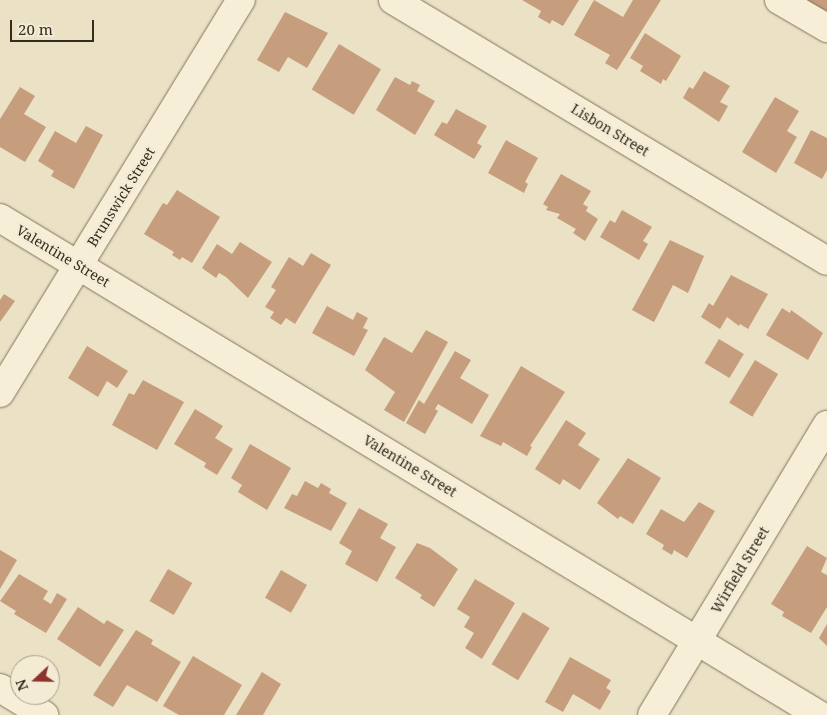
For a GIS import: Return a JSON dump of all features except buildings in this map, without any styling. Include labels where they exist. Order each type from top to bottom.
[{"type":"street","name":"Brunswick Street","points":[[0,393],[241,0]]},
{"type":"street","name":"Lisbon Street","points":[[393,0],[827,261]]},
{"type":"street","points":[[779,0],[827,28]]},
{"type":"street","name":"Valentine Street","points":[[0,218],[819,715]]},
{"type":"street","name":"Wirfield Street","points":[[652,715],[827,425]]}]
